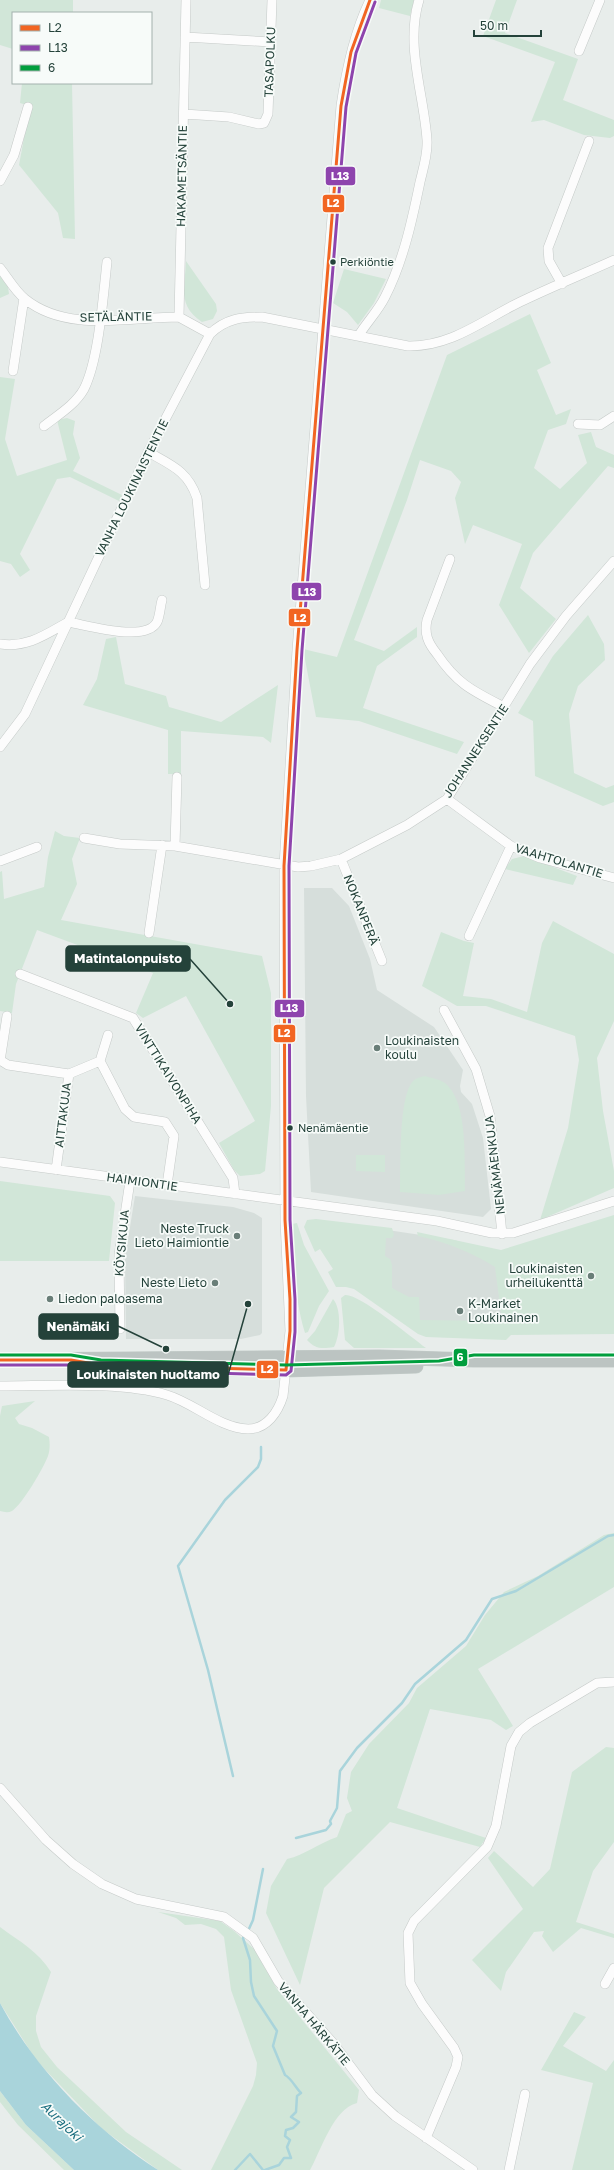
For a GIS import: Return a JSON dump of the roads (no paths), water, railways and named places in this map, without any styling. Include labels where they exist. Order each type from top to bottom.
[{"type":"highway","points":[[0,1360],[71,1360],[100,1365],[148,1368],[287,1364],[438,1366],[474,1360],[614,1360]]},
{"type":"street","name":"HAKAMETSÄNTIE","points":[[179,317],[186,0]]},
{"type":"street","name":"TASAPOLKU","points":[[184,114],[229,118],[259,124],[264,122],[268,114],[272,0]]},
{"type":"street","points":[[0,1386],[112,1387],[146,1390],[184,1401],[229,1424],[248,1429],[265,1424],[276,1412],[283,1396],[287,1364],[290,1299],[286,1247],[285,1200],[284,866],[297,650],[339,129],[344,86],[359,29],[370,0]]},
{"type":"street","points":[[359,335],[384,299],[390,285],[411,224],[426,156],[426,126],[413,40],[413,24],[419,0]]},
{"type":"street","points":[[579,51],[600,0]]},
{"type":"street","points":[[185,37],[271,42]]},
{"type":"street","points":[[0,182],[14,155],[28,107]]},
{"type":"street","points":[[562,284],[549,261],[548,248],[589,141]]},
{"type":"street","points":[[322,328],[408,346],[427,345],[458,336],[519,303],[614,260]]},
{"type":"street","points":[[44,426],[64,412],[84,389],[92,366],[100,320],[107,262]]},
{"type":"street","name":"SETÄLÄNTIE","points":[[0,268],[24,298],[50,313],[100,320],[179,317]]},
{"type":"street","points":[[13,372],[24,298]]},
{"type":"street","points":[[179,317],[210,334]]},
{"type":"street","name":"VANHA LOUKINAISTENTIE","points":[[0,747],[25,714],[148,452],[210,334],[219,325],[232,319],[244,317],[262,317],[322,328]]},
{"type":"street","points":[[578,424],[600,425],[614,416]]},
{"type":"street","points":[[148,452],[179,470],[193,487],[197,498],[205,585]]},
{"type":"street","points":[[450,559],[427,620],[425,630],[427,639],[446,668],[458,681],[504,707]]},
{"type":"street","name":"JOHANNEKSENTIE","points":[[84,838],[120,844],[175,846],[284,866],[311,866],[340,859],[407,825],[446,799],[530,664],[551,635],[614,561]]},
{"type":"street","points":[[0,644],[13,646],[24,644],[36,640],[68,622],[135,633],[146,631],[157,623],[162,600]]},
{"type":"street","points":[[175,846],[177,777]]},
{"type":"street","name":"VAAHTOLANTIE","points":[[446,799],[510,846],[540,858],[614,878]]},
{"type":"street","points":[[149,933],[162,845]]},
{"type":"street","points":[[469,936],[510,846]]},
{"type":"street","points":[[0,861],[37,848]]},
{"type":"street","name":"NOKANPERÄ","points":[[340,859],[382,961]]},
{"type":"street","name":"VINTTIKAIVONPIHA","points":[[20,974],[133,1018],[232,1178],[235,1194]]},
{"type":"street","name":"NENÄMÄENKUJA","points":[[444,1010],[476,1069],[490,1116],[502,1234]]},
{"type":"street","points":[[7,1016],[0,1060],[8,1065],[69,1074]]},
{"type":"street","points":[[108,1036],[100,1061],[125,1109],[134,1117],[165,1122],[174,1136],[168,1185]]},
{"type":"street","name":"AITTAKUJA","points":[[56,1170],[69,1074],[100,1061]]},
{"type":"street","name":"HAIMIONTIE","points":[[0,1162],[130,1181],[285,1200]]},
{"type":"street","name":"KÖYSIKUJA","points":[[120,1329],[119,1255],[130,1181]]},
{"type":"street","points":[[285,1200],[436,1221],[502,1234],[513,1233],[614,1201]]},
{"type":"street","points":[[426,2138],[456,2067],[458,2057],[410,1983],[408,1933],[414,1921],[487,1847],[496,1826],[511,1746],[519,1732],[530,1723],[597,1683],[614,1682]]},
{"type":"street","name":"VANHA HÄRKÄTIE","points":[[0,1788],[46,1840],[73,1864],[102,1884],[136,1900],[224,1918],[253,1938],[278,1981],[332,2043],[372,2094],[395,2116],[472,2170]]},
{"type":"street","points":[[605,1984],[614,1968]]},
{"type":"street","points":[[509,2170],[525,2094]]},
{"type":"water","name":"Aurajoki","points":[[0,2003],[14,2028],[31,2052],[68,2096],[111,2136],[158,2170],[74,2170],[26,2125],[0,2091]]},
{"type":"waterway","points":[[233,1776],[208,1670],[178,1566],[225,1500],[258,1467],[261,1459],[261,1447]]},
{"type":"waterway","points":[[296,1838],[326,1830],[331,1824],[330,1821],[337,1808],[340,1771],[357,1748],[402,1703],[415,1684],[466,1640],[492,1599],[516,1591],[608,1536],[614,1535]]},
{"type":"waterway","points":[[248,1931],[253,1920],[263,1869]]},
{"type":"waterway","points":[[245,1935],[243,1938],[250,1960],[251,1982],[254,1996],[277,2031],[273,2046],[285,2075],[301,2093],[297,2096],[296,2112],[291,2117],[299,2122],[293,2128],[286,2130],[285,2136],[290,2140],[287,2147],[291,2158],[284,2158],[279,2165],[265,2170]]},
{"type":"waterway","points":[[235,2170],[250,2154],[263,2170]]},
{"type":"place","name":"Perkiöntie","points":[[333,262]]},
{"type":"place","name":"Matintalonpuisto","points":[[230,1004]]},
{"type":"place","name":"Loukinaisten koulu","points":[[377,1048]]},
{"type":"place","name":"Nenämäentie","points":[[290,1128]]},
{"type":"place","name":"Neste Truck Lieto Haimiontie","points":[[237,1236]]},
{"type":"place","name":"Loukinaisten urheilukenttä","points":[[591,1276]]},
{"type":"place","name":"Neste Lieto","points":[[215,1283]]},
{"type":"place","name":"Liedon paloasema","points":[[50,1299]]},
{"type":"place","name":"Loukinaisten huoltamo","points":[[248,1304]]},
{"type":"place","name":"K-Market Loukinainen","points":[[460,1311]]},
{"type":"place","name":"Nenämäki","points":[[166,1349]]}]
